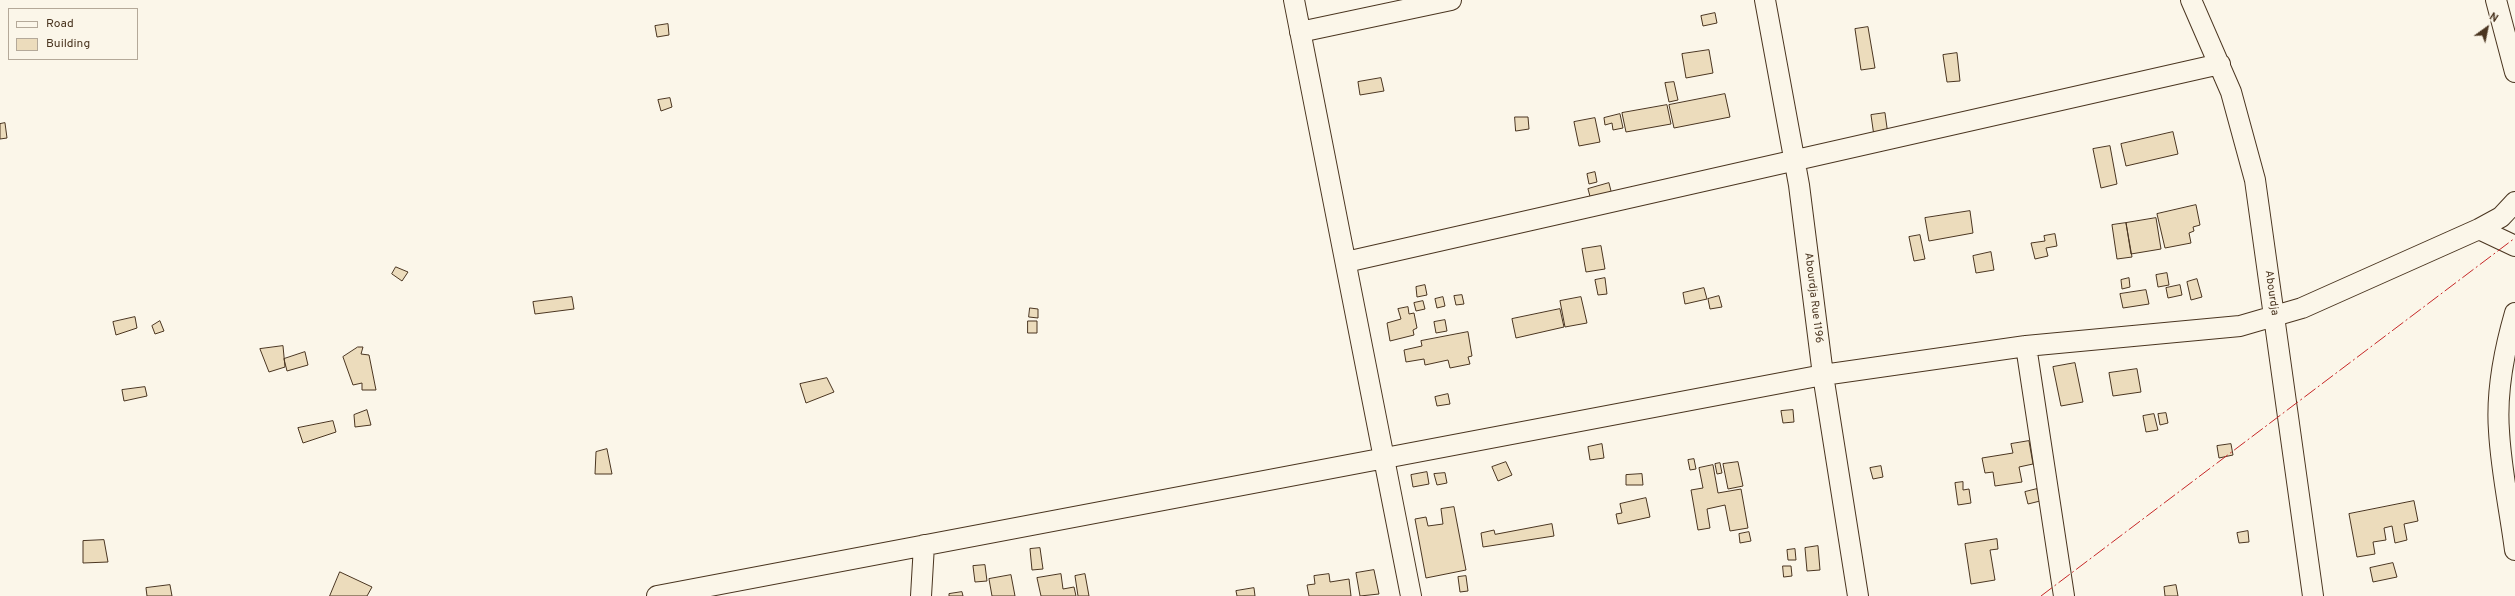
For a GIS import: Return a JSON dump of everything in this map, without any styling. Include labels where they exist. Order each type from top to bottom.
[{"type":"street","points":[[1294,0],[1385,456],[1411,596]]},
{"type":"street","points":[[1300,32],[1451,0]]},
{"type":"street","name":"Abourdja Rue 1196","points":[[1765,0],[1795,160],[1823,375],[1858,596]]},
{"type":"street","name":"Abourdja","points":[[2191,0],[2220,64],[2240,121],[2255,180],[2313,596]]},
{"type":"street","points":[[2496,0],[2515,72]]},
{"type":"street","points":[[1346,262],[2220,64]]},
{"type":"street","points":[[657,596],[1385,456],[1823,375],[2026,346],[2240,326],[2274,318],[2302,308],[2479,229],[2501,217],[2515,202]]},
{"type":"street","points":[[2479,229],[2515,246]]},
{"type":"street","points":[[2515,313],[2504,360],[2498,408],[2499,432],[2515,550]]},
{"type":"street","points":[[2026,346],[2064,596]]},
{"type":"street","points":[[921,596],[924,545]]},
{"type":"building","points":[[1715,13],[1717,23],[1703,26],[1701,16]]},
{"type":"building","points":[[668,24],[669,35],[657,37],[655,26]]},
{"type":"building","points":[[1868,27],[1875,68],[1861,70],[1855,29]]},
{"type":"building","points":[[1709,50],[1713,73],[1686,78],[1682,54]]},
{"type":"building","points":[[1957,53],[1960,81],[1947,82],[1943,55]]},
{"type":"building","points":[[1381,78],[1384,91],[1360,95],[1358,82]]},
{"type":"building","points":[[1674,82],[1678,100],[1669,102],[1665,83]]},
{"type":"building","points":[[1725,94],[1730,117],[1674,128],[1669,105]]},
{"type":"building","points":[[670,98],[672,107],[661,111],[658,100]]},
{"type":"building","points":[[1667,105],[1671,124],[1626,132],[1622,113]]},
{"type":"building","points":[[1885,113],[1888,135],[1874,136],[1871,115]]},
{"type":"building","points":[[1620,114],[1623,128],[1613,130],[1612,123],[1605,125],[1604,118]]},
{"type":"building","points":[[1515,117],[1528,117],[1529,129],[1516,131]]},
{"type":"building","points":[[1595,118],[1600,142],[1579,146],[1574,122]]},
{"type":"building","points":[[5,123],[7,138],[0,139],[0,124]]},
{"type":"building","points":[[2173,132],[2178,154],[2126,166],[2121,144]]},
{"type":"building","points":[[2110,146],[2117,184],[2101,188],[2093,149]]},
{"type":"building","points":[[1595,172],[1597,182],[1589,184],[1587,174]]},
{"type":"building","points":[[1609,183],[1612,195],[1591,200],[1588,189]]},
{"type":"building","points":[[2196,205],[2200,225],[2193,227],[2194,231],[2189,233],[2191,243],[2165,248],[2157,214]]},
{"type":"building","points":[[1970,211],[1973,233],[1929,241],[1925,218]]},
{"type":"building","points":[[2156,218],[2161,249],[2131,254],[2126,223]]},
{"type":"building","points":[[2126,223],[2132,257],[2117,259],[2112,225]]},
{"type":"building","points":[[2055,234],[2057,246],[2046,248],[2048,256],[2035,259],[2031,243],[2045,241],[2044,236]]},
{"type":"building","points":[[1920,235],[1925,259],[1914,261],[1909,237]]},
{"type":"building","points":[[1601,246],[1605,269],[1586,272],[1582,249]]},
{"type":"building","points":[[1991,252],[1994,270],[1976,273],[1973,256]]},
{"type":"building","points":[[396,267],[408,272],[402,281],[392,274]]},
{"type":"building","points":[[2167,273],[2169,285],[2158,287],[2156,275]]},
{"type":"building","points":[[1605,278],[1607,294],[1598,295],[1595,280]]},
{"type":"building","points":[[2129,278],[2130,287],[2122,289],[2121,280]]},
{"type":"building","points":[[2197,279],[2202,297],[2191,300],[2187,282]]},
{"type":"building","points":[[1425,285],[1427,295],[1417,297],[1416,287]]},
{"type":"building","points":[[2180,285],[2182,295],[2168,298],[2166,288]]},
{"type":"building","points":[[1704,288],[1707,299],[1685,304],[1683,293]]},
{"type":"building","points":[[2146,290],[2149,304],[2123,308],[2120,294]]},
{"type":"building","points":[[1462,295],[1464,304],[1456,305],[1454,296]]},
{"type":"building","points":[[1719,296],[1722,307],[1710,309],[1708,299]]},
{"type":"building","points":[[572,297],[574,309],[535,314],[533,302]]},
{"type":"building","points":[[1443,297],[1445,306],[1437,308],[1435,299]]},
{"type":"building","points":[[1581,297],[1587,323],[1565,327],[1560,301]]},
{"type":"building","points":[[1423,301],[1425,309],[1416,311],[1414,303]]},
{"type":"building","points":[[1408,307],[1409,314],[1414,313],[1417,328],[1413,330],[1414,335],[1390,341],[1387,323],[1401,319],[1398,309]]},
{"type":"building","points":[[1030,308],[1038,309],[1038,318],[1029,317]]},
{"type":"building","points":[[1560,309],[1564,327],[1516,338],[1512,319]]},
{"type":"building","points":[[135,317],[137,328],[116,335],[113,322]]},
{"type":"building","points":[[1445,320],[1447,331],[1436,333],[1434,322]]},
{"type":"building","points":[[160,321],[164,331],[155,334],[152,326]]},
{"type":"building","points":[[1028,321],[1037,321],[1037,333],[1028,333]]},
{"type":"building","points":[[1468,332],[1472,356],[1468,357],[1470,364],[1450,368],[1448,360],[1425,365],[1424,359],[1406,362],[1404,350],[1422,346],[1421,341]]},
{"type":"building","points":[[283,346],[285,367],[269,372],[260,349]]},
{"type":"building","points":[[358,347],[363,347],[361,354],[369,355],[376,390],[362,390],[362,383],[353,385],[343,357]]},
{"type":"building","points":[[305,352],[308,365],[287,371],[284,359]]},
{"type":"building","points":[[2075,363],[2083,402],[2061,406],[2053,367]]},
{"type":"building","points":[[2137,369],[2141,392],[2113,396],[2109,373]]},
{"type":"building","points":[[827,378],[834,392],[806,403],[800,384]]},
{"type":"building","points":[[145,387],[147,396],[124,401],[122,390]]},
{"type":"building","points":[[1448,394],[1450,404],[1437,406],[1435,397]]},
{"type":"building","points":[[367,410],[371,425],[355,427],[354,415]]},
{"type":"building","points":[[1793,410],[1794,422],[1783,423],[1781,411]]},
{"type":"building","points":[[2166,413],[2168,423],[2160,425],[2158,414]]},
{"type":"building","points":[[2154,414],[2158,430],[2146,432],[2143,416]]},
{"type":"building","points":[[333,421],[336,432],[303,443],[298,428]]},
{"type":"building","points":[[2029,441],[2033,464],[2019,467],[2022,482],[1995,486],[1993,472],[1985,473],[1982,458],[2013,453],[2011,444]]},
{"type":"building","points":[[1602,444],[1604,458],[1590,460],[1588,447]]},
{"type":"building","points":[[2231,444],[2233,455],[2219,458],[2217,446]]},
{"type":"building","points":[[607,449],[612,474],[595,474],[596,452]]},
{"type":"building","points":[[1694,459],[1696,469],[1690,470],[1688,460]]},
{"type":"building","points":[[1506,462],[1512,475],[1498,481],[1492,467]]},
{"type":"building","points":[[1738,462],[1743,486],[1728,489],[1723,464]]},
{"type":"building","points":[[1720,463],[1722,473],[1717,474],[1715,464]]},
{"type":"building","points":[[1713,465],[1718,493],[1741,489],[1748,528],[1730,531],[1725,505],[1707,509],[1710,528],[1698,530],[1691,490],[1703,488],[1699,468]]},
{"type":"building","points":[[1881,466],[1883,477],[1873,479],[1870,468]]},
{"type":"building","points":[[1427,472],[1429,484],[1413,487],[1411,475]]},
{"type":"building","points":[[1445,473],[1447,483],[1437,485],[1434,474]]},
{"type":"building","points":[[1642,474],[1643,485],[1626,485],[1626,475]]},
{"type":"building","points":[[1963,482],[1963,490],[1969,489],[1971,503],[1958,505],[1955,483]]},
{"type":"building","points":[[2037,489],[2040,501],[2028,504],[2025,492]]},
{"type":"building","points":[[1646,498],[1650,517],[1618,524],[1616,514],[1622,513],[1620,504]]},
{"type":"building","points":[[2414,501],[2418,521],[2404,524],[2407,540],[2395,543],[2392,526],[2384,528],[2386,540],[2373,542],[2375,554],[2357,557],[2349,514]]},
{"type":"building","points":[[1454,507],[1466,570],[1426,578],[1415,519],[1426,517],[1428,526],[1443,524],[1441,509]]},
{"type":"building","points":[[1552,524],[1554,536],[1483,547],[1481,533],[1494,530],[1495,534]]},
{"type":"building","points":[[2248,531],[2249,542],[2239,543],[2237,533]]},
{"type":"building","points":[[1749,532],[1751,541],[1740,543],[1739,534]]},
{"type":"building","points":[[1997,539],[1998,549],[1990,550],[1995,580],[1971,584],[1965,544]]},
{"type":"building","points":[[104,540],[108,562],[83,563],[83,541]]},
{"type":"building","points":[[1818,546],[1820,570],[1807,571],[1805,548]]},
{"type":"building","points":[[1040,548],[1043,569],[1032,570],[1030,549]]},
{"type":"building","points":[[1795,549],[1796,560],[1788,560],[1787,550]]},
{"type":"building","points":[[2393,563],[2397,577],[2373,582],[2370,568]]},
{"type":"building","points":[[985,565],[987,581],[975,582],[973,566]]},
{"type":"building","points":[[1783,566],[1791,566],[1792,576],[1784,577]]},
{"type":"building","points":[[1374,570],[1379,594],[1360,596],[1356,573]]},
{"type":"building","points":[[340,572],[372,587],[367,596],[330,596]]},
{"type":"building","points":[[1061,574],[1063,589],[1074,587],[1076,596],[1041,596],[1037,578]]},
{"type":"building","points":[[1085,574],[1089,596],[1078,596],[1075,576]]},
{"type":"building","points":[[1329,574],[1330,582],[1349,579],[1351,596],[1309,596],[1307,585],[1315,584],[1314,576]]},
{"type":"building","points":[[1011,575],[1015,596],[992,596],[989,579]]},
{"type":"building","points":[[1466,576],[1468,591],[1460,592],[1458,577]]},
{"type":"building","points":[[170,585],[172,596],[147,596],[146,588]]},
{"type":"building","points":[[2176,585],[2178,596],[2165,596],[2164,587]]},
{"type":"building","points":[[1254,588],[1255,596],[1237,596],[1236,591]]},
{"type":"building","points":[[962,592],[963,596],[949,596],[949,594]]},
{"type":"power","points":[[2041,596],[2515,238]]}]
